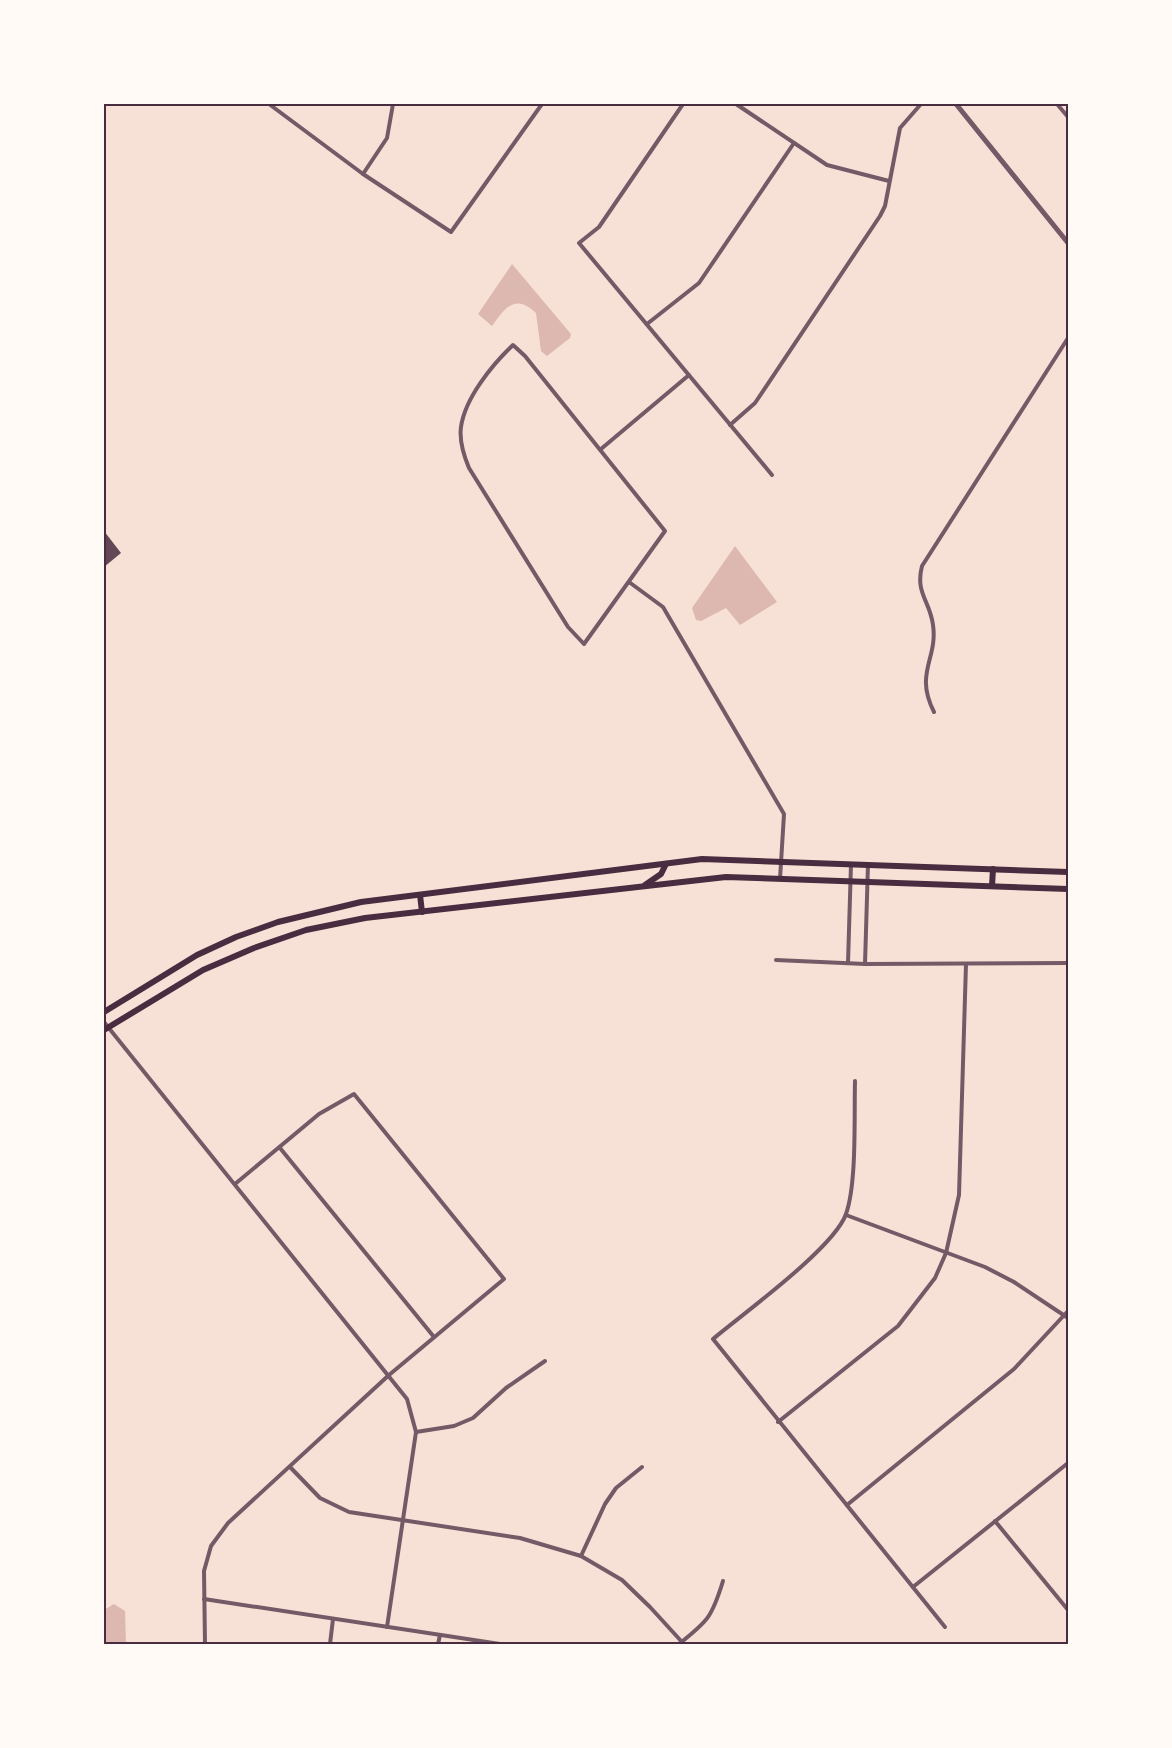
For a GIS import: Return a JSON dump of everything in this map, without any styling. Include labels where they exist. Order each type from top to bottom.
[{"type":"main road","points":[[104,1012],[197,955],[236,937],[301,916],[362,902],[702,859],[781,860],[1068,872]]},
{"type":"main road","points":[[642,887],[656,879],[666,864]]},
{"type":"main road","points":[[992,886],[993,869]]},
{"type":"main road","points":[[105,1026],[203,970],[254,948],[306,930],[365,918],[726,877],[1068,889]]},
{"type":"main road","points":[[420,895],[422,912]]},
{"type":"main road","points":[[301,916],[306,930]]},
{"type":"street","points":[[269,104],[363,174],[451,232],[542,104]]},
{"type":"street","points":[[363,174],[387,138],[393,104]]},
{"type":"street","points":[[683,104],[599,227],[579,243],[772,476]]},
{"type":"street","points":[[736,104],[836,169],[889,181]]},
{"type":"street","points":[[730,425],[755,403],[880,216],[900,128],[921,104]]},
{"type":"street","points":[[956,104],[1068,243]]},
{"type":"street","points":[[1057,104],[1068,117]]},
{"type":"street","points":[[647,324],[699,283],[794,143]]},
{"type":"street","points":[[934,712],[927,698],[924,680],[932,643],[933,624],[922,596],[919,579],[922,566],[1068,338]]},
{"type":"street","points":[[513,345],[525,356],[665,531],[628,582],[584,644],[567,627],[469,468],[462,449],[460,428],[470,402],[500,357],[513,345]]},
{"type":"street","points":[[601,449],[689,375]]},
{"type":"street","points":[[628,582],[663,607],[784,814],[780,879]]},
{"type":"street","points":[[848,963],[851,863]]},
{"type":"street","points":[[865,964],[868,864]]},
{"type":"street","points":[[776,960],[865,964],[1068,963]]},
{"type":"street","points":[[778,1422],[898,1326],[935,1278],[946,1253],[959,1196],[966,964]]},
{"type":"street","points":[[105,1026],[407,1399],[416,1432],[387,1627]]},
{"type":"street","points":[[855,1081],[850,1192],[846,1215],[838,1231],[821,1249],[713,1339],[945,1627]]},
{"type":"street","points":[[205,1644],[204,1571],[211,1546],[228,1523],[389,1375],[504,1279],[354,1094],[319,1114],[235,1184]]},
{"type":"street","points":[[280,1148],[434,1337]]},
{"type":"street","points":[[846,1215],[1014,1282],[1067,1315],[1014,1370],[847,1505]]},
{"type":"street","points":[[416,1432],[454,1426],[473,1418],[506,1388],[545,1361]]},
{"type":"street","points":[[913,1587],[1068,1462]]},
{"type":"street","points":[[290,1467],[320,1498],[349,1512],[520,1538],[581,1556],[622,1580],[650,1607],[680,1643],[704,1624],[714,1611],[723,1581]]},
{"type":"street","points":[[581,1556],[605,1504],[616,1488],[642,1467]]},
{"type":"street","points":[[995,1521],[1068,1610]]},
{"type":"street","points":[[204,1599],[500,1644]]},
{"type":"street","points":[[330,1644],[333,1618]]},
{"type":"street","points":[[438,1644],[440,1635]]},
{"type":"shaded area","points":[[512,264],[571,334],[570,338],[547,356],[541,351],[536,313],[529,307],[522,304],[511,305],[492,326],[478,314]]},
{"type":"shaded area","points":[[735,546],[777,602],[740,625],[726,608],[701,621],[696,620],[692,608]]},
{"type":"shaded area","points":[[114,1604],[125,1611],[126,1644],[104,1644],[104,1610]]},
{"type":"building","points":[[104,531],[121,553],[104,567]]}]
